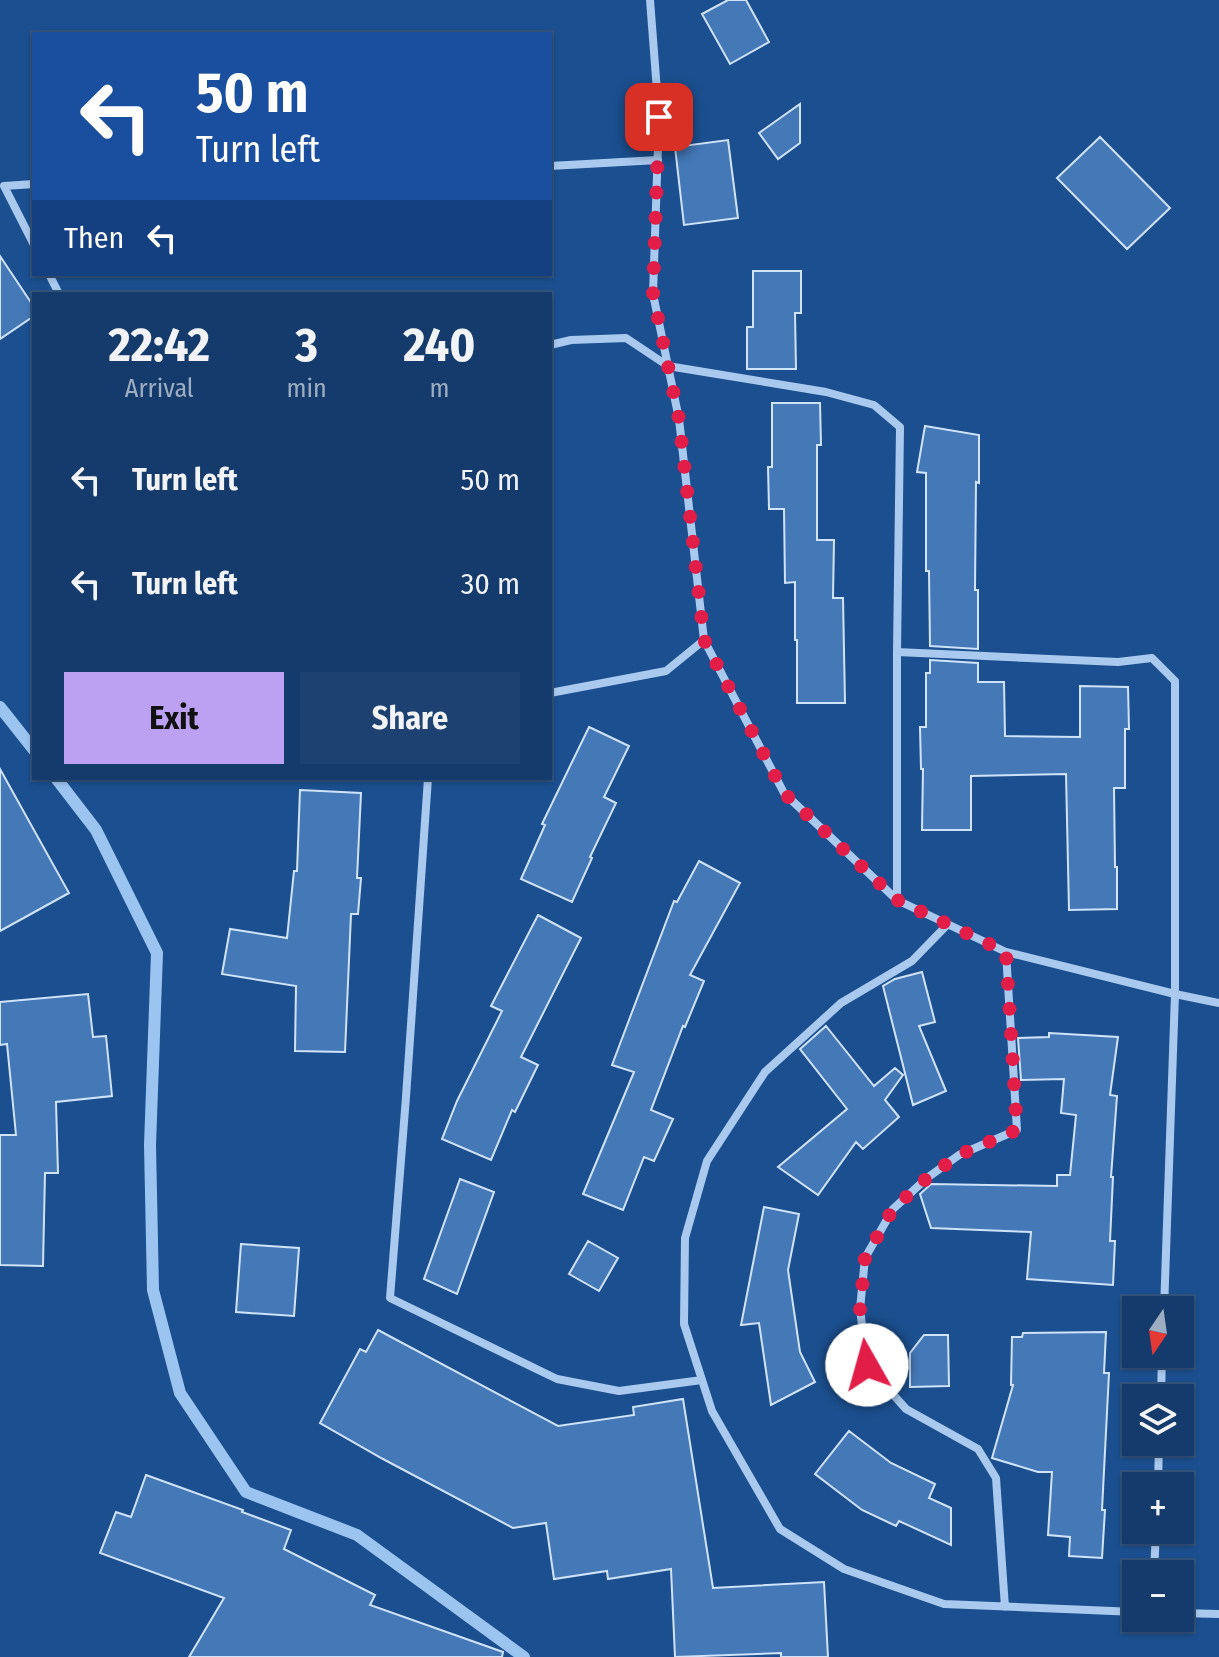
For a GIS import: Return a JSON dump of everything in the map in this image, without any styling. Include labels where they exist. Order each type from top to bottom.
[{"type":"street","points":[[650,0],[659,117],[653,294],[679,419],[704,640],[784,793],[897,900],[1006,952],[1219,1003]]},
{"type":"street","points":[[552,166],[658,160]]},
{"type":"street","points":[[32,184],[4,186],[32,241]]},
{"type":"street","points":[[552,345],[571,340],[626,338],[668,366],[826,392],[874,405],[900,427],[897,900]]},
{"type":"street","points":[[552,693],[666,671],[704,640]]},
{"type":"street","points":[[897,652],[1118,662],[1152,658],[1175,681],[1175,994],[1164,1296]]},
{"type":"street","points":[[428,780],[390,1298],[557,1379],[619,1391],[702,1380]]},
{"type":"street","points":[[948,924],[912,961],[841,1003],[765,1072],[707,1161],[685,1238],[684,1324],[712,1411],[780,1529],[844,1569],[944,1604],[1122,1611]]},
{"type":"street","points":[[1005,1607],[996,1478],[978,1449],[906,1409],[867,1365],[860,1309],[865,1258],[893,1209],[927,1178],[959,1155],[1017,1130],[1006,952]]},
{"type":"street","points":[[1194,1613],[1219,1614]]},
{"type":"building","points":[[728,0],[746,0],[769,42],[730,64],[702,14]]},
{"type":"building","points":[[800,104],[800,143],[778,159],[759,133]]},
{"type":"building","points":[[1100,137],[1170,208],[1127,249],[1057,178]]},
{"type":"building","points":[[728,140],[738,218],[684,225],[675,147]]},
{"type":"building","points":[[0,256],[32,304],[32,317],[0,339]]},
{"type":"building","points":[[753,271],[801,271],[801,313],[795,313],[796,369],[747,369],[747,327],[753,327]]},
{"type":"building","points":[[772,403],[820,403],[817,540],[834,540],[833,598],[843,598],[845,703],[797,703],[795,582],[785,583],[784,509],[769,509]]},
{"type":"building","points":[[925,426],[979,435],[975,590],[978,590],[978,649],[930,646],[926,473],[917,472]]},
{"type":"building","points":[[930,660],[978,663],[978,682],[1004,682],[1005,736],[1080,737],[1080,686],[1128,687],[1125,788],[1114,788],[1117,909],[1069,910],[1066,774],[971,776],[971,830],[922,830],[920,727],[926,727],[926,673],[930,673]]},
{"type":"building","points":[[589,727],[629,746],[604,797],[616,803],[572,902],[521,879],[545,825],[542,824]]},
{"type":"building","points":[[0,769],[69,893],[0,931]]},
{"type":"building","points":[[300,790],[361,793],[357,878],[361,878],[358,914],[351,914],[345,1052],[295,1051],[296,986],[222,974],[230,929],[287,938],[294,871],[297,871]]},
{"type":"building","points":[[699,861],[740,883],[690,975],[704,981],[651,1110],[673,1119],[654,1161],[644,1157],[623,1210],[583,1194],[634,1072],[612,1065],[674,901],[677,902]]},
{"type":"building","points":[[538,915],[581,938],[521,1057],[538,1065],[515,1112],[512,1110],[491,1160],[442,1139],[457,1101],[502,1011],[491,1006]]},
{"type":"building","points":[[922,972],[935,1022],[919,1026],[946,1091],[913,1105],[883,986],[895,979]]},
{"type":"building","points":[[88,994],[93,1037],[106,1036],[112,1096],[56,1102],[58,1173],[45,1173],[43,1266],[0,1265],[0,1135],[16,1135],[7,1044],[0,1045],[0,1002]]},
{"type":"building","points":[[826,1026],[874,1086],[895,1068],[903,1075],[885,1100],[899,1117],[863,1149],[856,1142],[818,1195],[778,1167],[847,1109],[800,1049]]},
{"type":"building","points":[[1049,1033],[1118,1037],[1110,1095],[1117,1096],[1111,1177],[1110,1241],[1115,1241],[1113,1285],[1027,1279],[1031,1232],[931,1228],[920,1194],[931,1184],[1057,1186],[1057,1175],[1070,1175],[1076,1115],[1061,1113],[1064,1079],[1021,1080],[1018,1038],[1049,1037]]},
{"type":"building","points":[[460,1179],[494,1192],[457,1294],[424,1279]]},
{"type":"building","points":[[764,1207],[799,1214],[788,1270],[800,1352],[815,1382],[771,1405],[759,1323],[741,1325]]},
{"type":"building","points":[[588,1241],[618,1258],[599,1291],[569,1274]]},
{"type":"building","points":[[241,1244],[299,1248],[294,1316],[236,1312]]},
{"type":"building","points":[[378,1330],[558,1426],[634,1415],[633,1407],[683,1399],[713,1588],[824,1582],[828,1657],[781,1657],[781,1653],[675,1657],[671,1569],[608,1579],[607,1571],[554,1579],[546,1523],[513,1528],[320,1423],[360,1349],[366,1352]]},
{"type":"building","points":[[1106,1332],[1104,1373],[1109,1373],[1102,1558],[1069,1556],[1070,1537],[1048,1535],[1052,1472],[1038,1472],[992,1458],[1013,1385],[1012,1337],[1022,1337],[1023,1333]]},
{"type":"building","points":[[924,1335],[948,1335],[949,1386],[910,1387],[910,1353]]},
{"type":"building","points":[[849,1431],[891,1463],[935,1484],[929,1498],[951,1508],[951,1545],[899,1521],[896,1526],[862,1510],[815,1474]]},
{"type":"building","points":[[146,1475],[291,1530],[284,1549],[375,1595],[370,1605],[503,1652],[502,1657],[189,1657],[224,1598],[100,1553],[116,1512],[131,1517]]},
{"type":"waterway","points":[[0,707],[32,747]]},
{"type":"waterway","points":[[58,780],[96,830],[157,953],[150,1145],[153,1290],[180,1393],[246,1492],[357,1535],[524,1657]]},
{"type":"route","points":[[659,117],[653,294],[679,419],[704,640],[784,793],[897,900],[1006,952],[1017,1130],[959,1155],[927,1178],[893,1209],[865,1258],[860,1309],[867,1365]]}]
